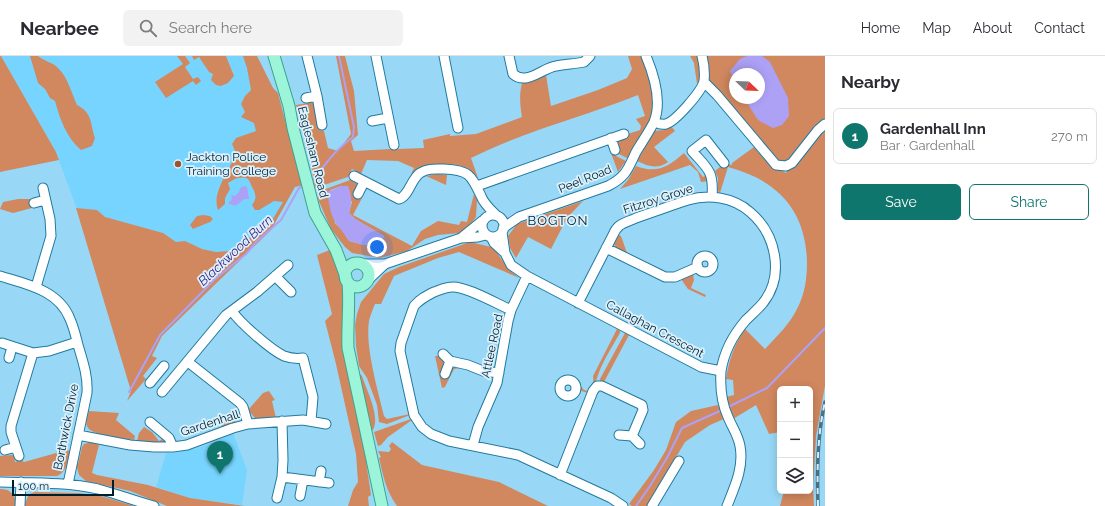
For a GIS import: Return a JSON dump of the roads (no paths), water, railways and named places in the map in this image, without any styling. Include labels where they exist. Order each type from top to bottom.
[{"type":"main road","name":"Eaglesham Road","points":[[274,56],[289,106],[293,128],[315,213],[336,250],[347,280],[350,296],[348,313]]},
{"type":"main road","points":[[336,250],[360,264],[368,270],[369,273],[366,283],[353,302],[348,313],[348,348],[382,506]]},
{"type":"main road","points":[[360,264],[354,264],[348,268],[347,280],[357,287],[366,283]]},
{"type":"street","points":[[307,56],[317,96],[322,125]]},
{"type":"street","points":[[376,56],[394,145]]},
{"type":"street","points":[[444,56],[451,113],[458,128]]},
{"type":"street","points":[[509,56],[513,74],[526,78],[556,66],[584,62],[590,56]]},
{"type":"street","points":[[646,56],[652,70],[656,90],[657,107],[654,122],[664,124],[676,118],[686,109],[704,82],[704,65],[702,56]]},
{"type":"street","points":[[704,82],[776,165],[786,166],[792,163],[818,130],[825,124]]},
{"type":"street","points":[[306,98],[317,96]]},
{"type":"street","points":[[372,121],[388,118]]},
{"type":"street","name":"Peel Road","points":[[519,217],[608,186],[618,181],[625,175],[654,122]]},
{"type":"street","points":[[477,186],[624,134]]},
{"type":"street","points":[[611,138],[615,150]]},
{"type":"street","points":[[712,197],[713,182],[711,172],[692,151],[706,140],[724,163]]},
{"type":"street","points":[[354,176],[399,199],[405,195],[417,176],[424,171],[431,169],[454,169],[466,173],[472,178],[488,208],[503,221],[505,254]]},
{"type":"street","points":[[358,194],[364,182]]},
{"type":"street","points":[[36,287],[51,236],[50,219],[43,188]]},
{"type":"street","points":[[481,197],[483,220],[482,228],[488,236]]},
{"type":"street","name":"Fitzroy Grove","points":[[578,302],[617,227],[623,223],[696,198],[712,197],[739,204],[758,219],[768,233],[773,245],[775,266],[772,285],[766,298],[734,334],[724,357],[721,371]]},
{"type":"street","points":[[34,202],[45,200]]},
{"type":"street","points":[[461,238],[489,215],[519,217]]},
{"type":"street","points":[[360,264],[385,264],[461,238],[497,236],[519,217]]},
{"type":"street","name":"Callaghan Crescent","points":[[488,236],[505,254],[511,265],[527,276],[701,367],[721,371]]},
{"type":"street","points":[[606,248],[665,277],[675,277],[698,267]]},
{"type":"street","points":[[366,283],[385,264]]},
{"type":"street","points":[[162,392],[226,315],[257,292],[288,265]]},
{"type":"street","name":"Borthwick Drive","points":[[0,276],[36,287],[54,297],[63,306],[70,318],[86,370],[87,393],[68,484]]},
{"type":"street","points":[[275,276],[291,292]]},
{"type":"street","name":"Attlee Road","points":[[473,445],[478,428],[497,383],[508,321],[527,276]]},
{"type":"street","points":[[512,310],[458,287],[448,287],[421,298],[417,302],[414,306],[401,343],[400,351],[414,415],[427,431],[437,437],[449,441],[515,454],[611,498],[623,506]]},
{"type":"street","points":[[232,311],[240,321],[278,352],[292,358],[303,358],[312,355]]},
{"type":"street","points":[[2,344],[32,353],[49,351],[77,342]]},
{"type":"street","points":[[8,358],[12,347]]},
{"type":"street","points":[[5,450],[17,452],[11,432],[11,426],[32,353]]},
{"type":"street","points":[[443,354],[450,361],[468,365],[483,371],[499,374]]},
{"type":"street","points":[[303,358],[313,397],[311,421]]},
{"type":"street","points":[[445,374],[450,361]]},
{"type":"street","points":[[188,362],[240,403],[243,407],[248,424]]},
{"type":"street","points":[[150,383],[161,369],[170,382]]},
{"type":"street","points":[[721,371],[720,383],[722,400],[728,418],[738,436],[741,457],[739,476],[727,506]]},
{"type":"street","points":[[560,475],[590,399],[595,388],[598,386],[602,386],[642,405],[643,410],[632,436]]},
{"type":"street","points":[[575,391],[590,399]]},
{"type":"street","name":"Gardenhall","points":[[78,435],[130,445],[173,447],[187,445],[248,424],[303,420],[326,424]]},
{"type":"street","points":[[277,498],[282,477],[282,421]]},
{"type":"street","points":[[150,422],[169,438],[173,447]]},
{"type":"street","points":[[619,435],[632,436],[640,444]]},
{"type":"street","points":[[652,506],[678,473],[679,461]]},
{"type":"street","points":[[319,482],[321,471]]},
{"type":"street","points":[[282,477],[329,484]]},
{"type":"street","points":[[300,496],[303,480]]},
{"type":"street","points":[[0,482],[68,484],[97,489],[154,506]]},
{"type":"street","points":[[20,506],[21,482]]},
{"type":"waterway","name":"Blackwood Burn","points":[[310,182],[317,177],[334,154],[353,137],[354,127],[339,56]]},
{"type":"waterway","name":"Blackwood Burn","points":[[129,392],[160,335],[215,279],[246,254],[257,241],[281,220],[299,188],[305,185]]},
{"type":"waterway","points":[[728,407],[767,388],[825,328]]},
{"type":"waterway","points":[[636,506],[668,456],[682,428],[722,410]]},
{"type":"railway","points":[[818,506],[819,441],[825,402]]},
{"type":"place","name":"Jackton Police Training College","points":[[178,164]]},
{"type":"place","name":"Gardenhall Inn","points":[[220,474]]},
{"type":"district","name":"BOGTON","points":[[558,220]]}]
